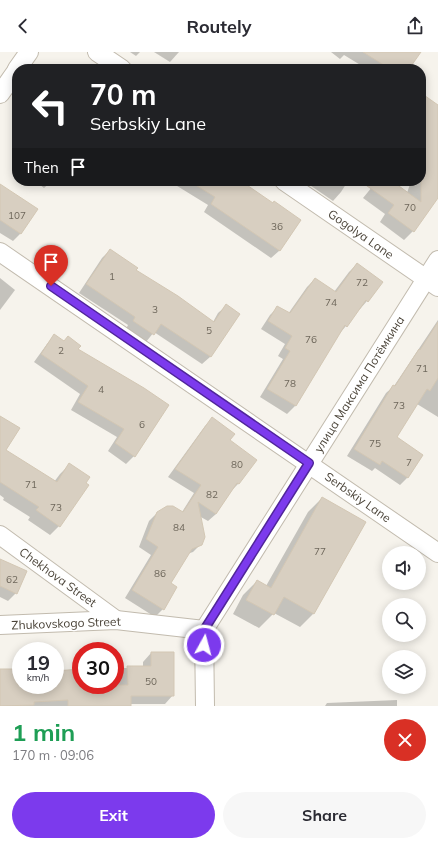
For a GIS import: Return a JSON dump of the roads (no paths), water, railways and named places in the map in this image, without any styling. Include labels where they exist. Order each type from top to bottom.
[{"type":"street","points":[[21,64],[29,52]]},
{"type":"street","points":[[97,52],[115,64]]},
{"type":"street","points":[[0,94],[12,76]]},
{"type":"street","name":"Gogolya Lane","points":[[291,186],[432,283]]},
{"type":"street","name":"Serbskiy Lane","points":[[0,252],[438,553]]},
{"type":"street","name":"улица Максима Потёмкина","points":[[204,630],[309,463],[432,283],[438,260]]},
{"type":"street","name":"Chekhova Street","points":[[0,535],[116,620]]},
{"type":"street","name":"Zhukovskogo Street","points":[[0,625],[116,620],[204,630]]},
{"type":"street","points":[[204,630],[205,706]]}]
